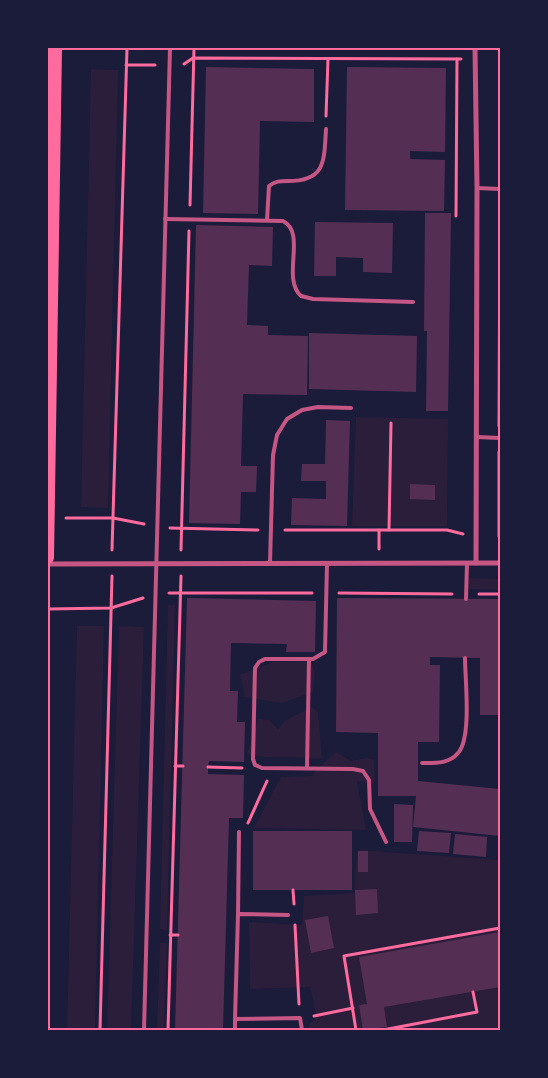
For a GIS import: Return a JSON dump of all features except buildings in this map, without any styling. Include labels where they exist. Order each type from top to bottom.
[{"type":"main road","points":[[48,558],[56,48]]},
{"type":"street","points":[[475,48],[477,188],[476,563]]},
{"type":"street","points":[[48,564],[500,563]]},
{"type":"lane","points":[[144,1030],[170,48]]},
{"type":"lane","points":[[266,220],[269,186],[278,181],[305,180],[312,177],[322,166],[326,129]]},
{"type":"lane","points":[[477,188],[500,189]]},
{"type":"lane","points":[[165,219],[266,220],[283,222],[292,230],[293,282],[301,296],[313,299],[413,302]]},
{"type":"lane","points":[[270,563],[273,456],[277,436],[287,420],[302,410],[318,407],[351,408]]},
{"type":"lane","points":[[477,438],[500,438]]},
{"type":"lane","points":[[327,563],[327,648],[319,657],[309,659],[265,659],[255,668],[253,756],[255,764],[260,768],[357,769],[366,773],[369,780],[370,809],[386,842]]},
{"type":"lane","points":[[466,563],[466,599]]},
{"type":"lane","points":[[422,763],[448,761],[459,753],[462,746],[465,728],[465,658]]},
{"type":"lane","points":[[308,768],[309,659]]},
{"type":"lane","points":[[235,1030],[239,832]]},
{"type":"lane","points":[[238,914],[288,915]]},
{"type":"lane","points":[[236,1020],[300,1018],[302,1030]]},
{"type":"path","points":[[126,65],[127,48]]},
{"type":"path","points":[[194,48],[182,529],[447,530],[476,538]]},
{"type":"path","points":[[193,58],[457,59],[456,216]]},
{"type":"path","points":[[500,58],[500,536]]},
{"type":"path","points":[[326,129],[328,59]]},
{"type":"path","points":[[389,530],[391,424]]},
{"type":"path","points":[[48,518],[113,518]]},
{"type":"path","points":[[379,530],[380,562]]},
{"type":"path","points":[[48,609],[112,608],[157,594],[181,591],[168,1030]]},
{"type":"path","points":[[208,767],[240,768],[255,764]]},
{"type":"path","points":[[176,766],[183,766]]},
{"type":"path","points":[[239,832],[252,816],[272,768]]},
{"type":"path","points":[[293,890],[294,910]]},
{"type":"path","points":[[295,919],[300,1018],[353,1008]]},
{"type":"path","points":[[356,1030],[344,956],[500,928]]},
{"type":"path","points":[[170,934],[178,935]]},
{"type":"path","points":[[383,1030],[477,1012],[473,992]]},
{"type":"shaded area","points":[[91,69],[118,70],[108,508],[81,507]]},
{"type":"shaded area","points":[[356,417],[448,419],[447,526],[352,526]]},
{"type":"shaded area","points":[[469,578],[500,579],[500,590],[469,589]]},
{"type":"shaded area","points":[[168,605],[175,605],[167,930],[160,929]]},
{"type":"shaded area","points":[[77,626],[104,626],[95,1030],[67,1030]]},
{"type":"shaded area","points":[[119,626],[144,627],[131,1030],[107,1030]]},
{"type":"shaded area","points":[[311,661],[315,673],[313,692],[282,703],[245,697],[240,675],[273,662]]},
{"type":"shaded area","points":[[312,707],[318,712],[322,758],[265,757],[247,754],[258,719],[269,720],[278,729],[286,720]]},
{"type":"shaded area","points":[[336,752],[351,761],[367,758],[374,760],[375,782],[369,786],[362,781],[357,782],[366,830],[254,828],[281,777],[311,776]]},
{"type":"shaded area","points":[[357,850],[500,860],[500,1030],[308,1030],[310,1023],[317,1018],[310,987],[250,989],[249,922],[302,925],[304,896],[354,893]]},
{"type":"shaded area","points":[[160,943],[167,943],[164,1030],[157,1030]]}]
